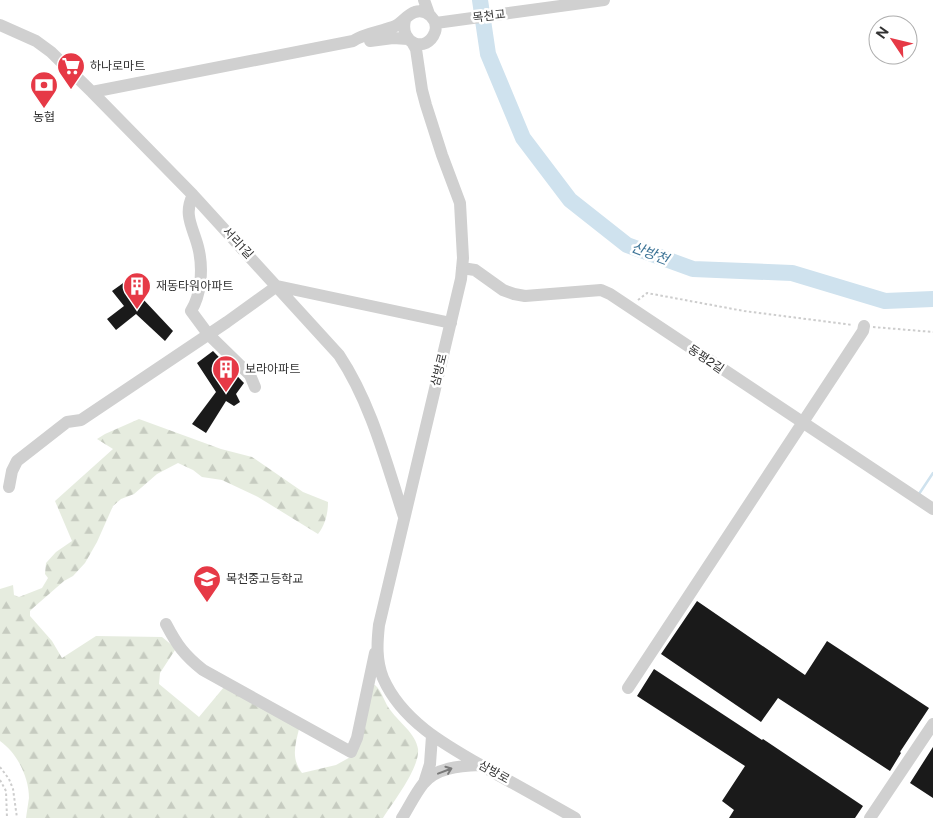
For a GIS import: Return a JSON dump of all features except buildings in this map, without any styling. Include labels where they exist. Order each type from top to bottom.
[{"type":"street","points":[[410,40],[404,31],[412,0]]},
{"type":"street","points":[[353,41],[362,43],[386,39],[410,40],[419,44],[429,40],[435,32],[424,0]]},
{"type":"street","name":"목천교","points":[[432,19],[450,21],[531,7],[604,0]]},
{"type":"street","points":[[92,92],[353,41],[362,35],[395,27],[418,11],[432,19]]},
{"type":"street","name":"서리1길","points":[[0,26],[36,41],[51,52],[193,195],[339,355],[354,377],[404,517]]},
{"type":"street","name":"삼방로","points":[[166,624],[186,656],[203,670],[350,752],[357,738],[381,616],[462,279],[460,203],[442,155],[422,90],[416,49],[410,40]]},
{"type":"street","name":"삼방로","points":[[425,98],[429,88],[426,66],[426,49],[429,40]]},
{"type":"street","points":[[193,195],[189,204],[189,217],[199,252],[201,276],[195,304],[191,311],[208,334],[250,375],[255,387]]},
{"type":"street","name":"동평2길","points":[[462,268],[475,270],[503,290],[525,296],[601,290],[610,294],[933,509]]},
{"type":"street","points":[[9,487],[12,471],[18,461],[67,422],[82,420],[277,286],[451,323]]},
{"type":"street","points":[[628,688],[864,326]]},
{"type":"street","name":"삼방로","points":[[377,644],[378,661],[383,677],[396,701],[432,736],[575,818]]},
{"type":"street","points":[[870,818],[933,724]]},
{"type":"street","points":[[402,818],[424,783],[430,764],[432,736]]},
{"type":"street","points":[[424,783],[441,771],[458,766],[481,765]]},
{"type":"path","points":[[629,307],[647,293],[744,311],[864,326],[933,332]]},
{"type":"path","points":[[0,767],[9,779],[13,789],[17,818]]},
{"type":"path","points":[[0,780],[6,791],[7,818]]},
{"type":"green space","points":[[139,419],[221,449],[252,457],[303,492],[328,502],[327,515],[323,527],[318,534],[258,497],[222,480],[202,477],[193,470],[178,463],[157,474],[134,494],[121,499],[113,506],[97,542],[85,563],[73,576],[64,581],[33,608],[30,611],[30,616],[52,641],[62,658],[96,636],[162,637],[175,650],[160,673],[159,684],[199,717],[224,687],[299,729],[295,746],[295,757],[302,773],[336,765],[354,755],[371,685],[375,685],[394,715],[414,738],[418,749],[415,766],[383,818],[26,818],[29,798],[27,782],[17,759],[0,741],[0,589],[13,585],[14,595],[19,597],[42,588],[48,578],[45,574],[46,563],[56,552],[72,541],[55,501],[113,449],[97,439]]},
{"type":"waterway","name":"산방천","points":[[480,0],[488,54],[523,138],[570,200],[627,245],[693,269],[792,273],[885,301],[933,299]]},
{"type":"waterway","points":[[919,494],[933,473]]},
{"type":"place","name":"하나로마트","points":[[71,90]]},
{"type":"place","name":"농협","points":[[44,109]]},
{"type":"place","name":"재동타워아파트","points":[[137,310]]},
{"type":"place","name":"보라아파트","points":[[226,393]]},
{"type":"place","name":"목천중고등학교","points":[[207,603]]}]
